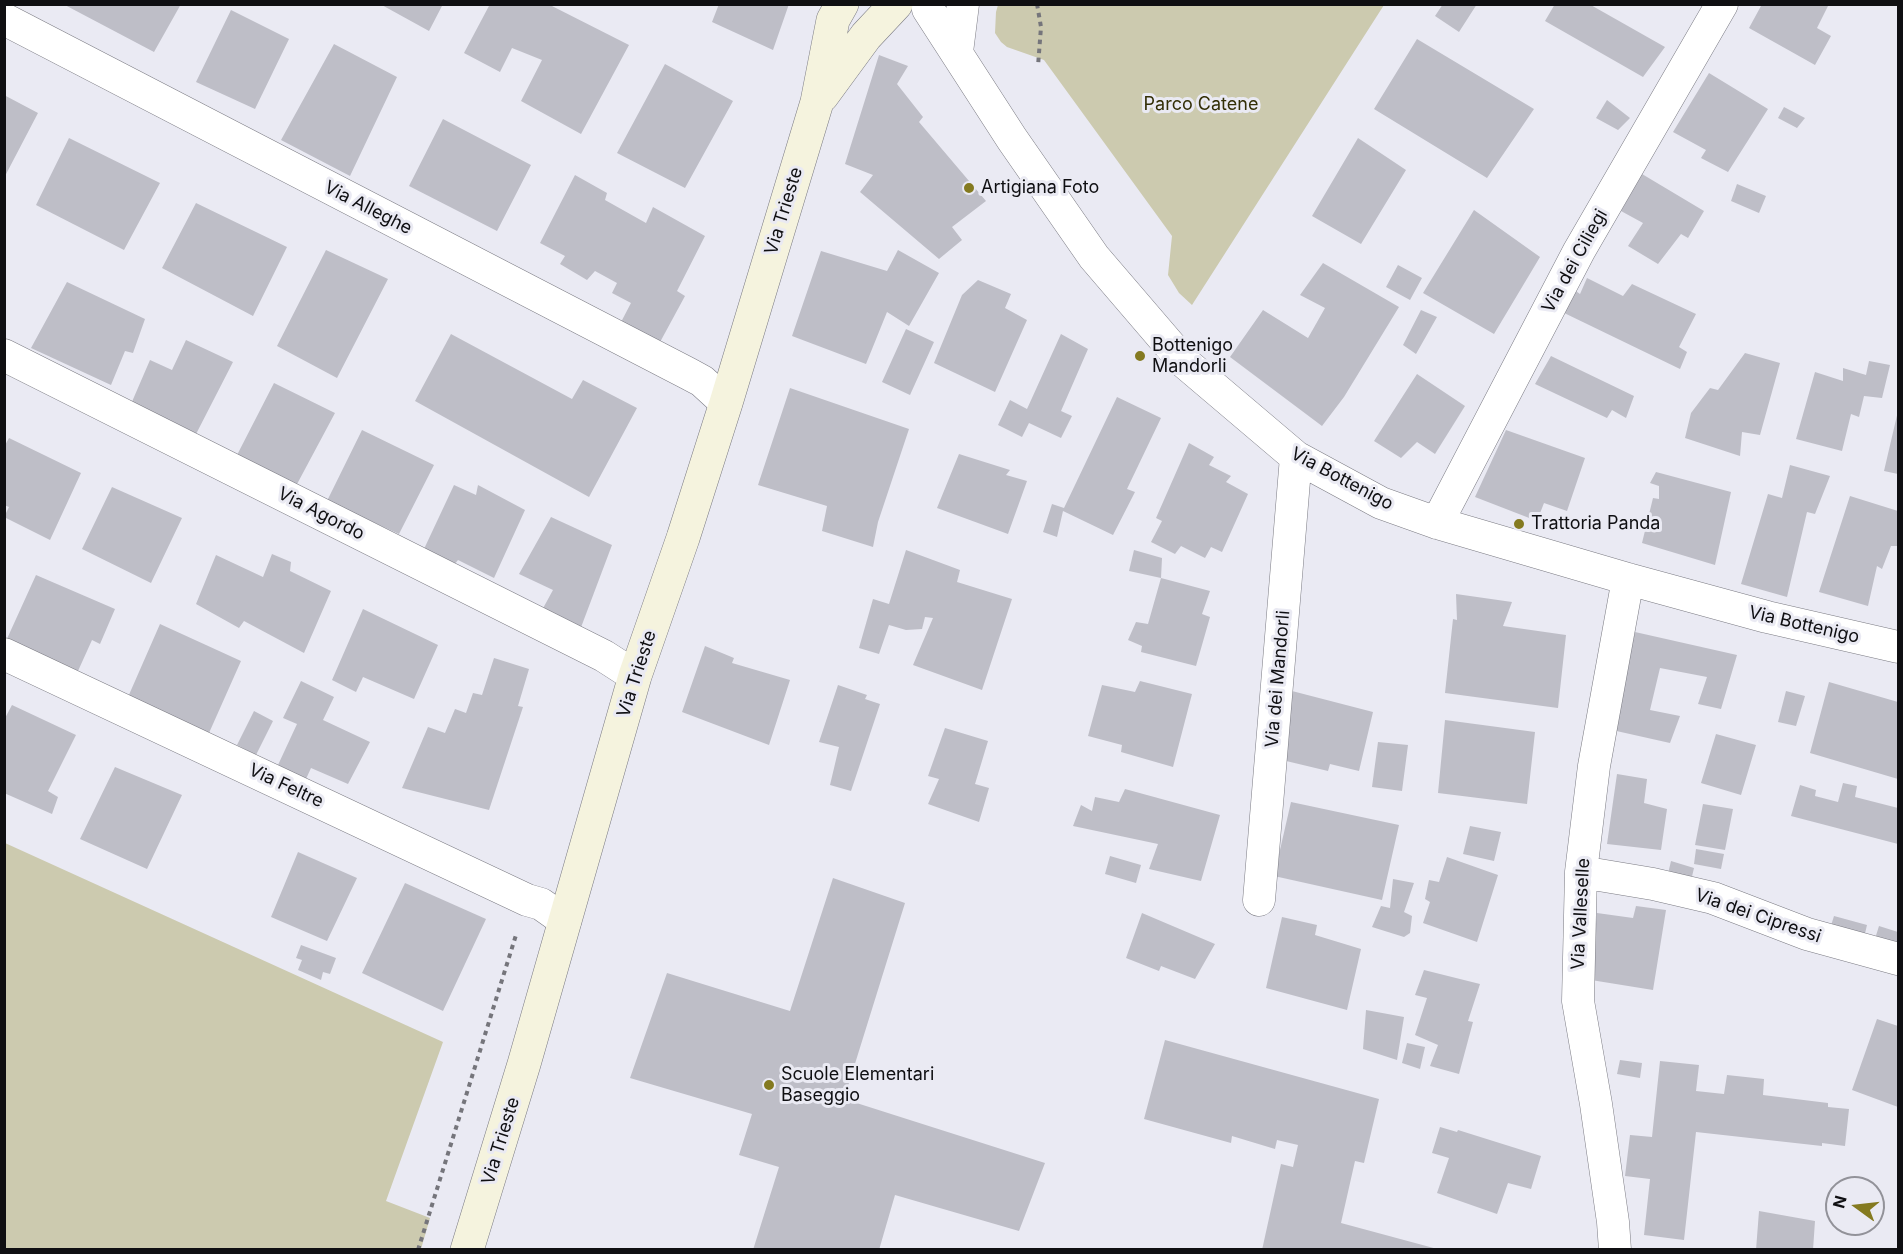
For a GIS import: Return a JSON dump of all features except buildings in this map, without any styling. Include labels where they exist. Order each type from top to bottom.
[{"type":"street","name":"Via Trieste","points":[[467,1250],[524,1064],[635,676],[683,538],[726,403],[817,102],[833,20],[842,4]]},
{"type":"street","name":"Via Trieste","points":[[817,102],[866,36],[896,4]]},
{"type":"street","name":"Via Bottenigo","points":[[927,4],[928,9],[1012,139],[1094,257],[1184,362],[1296,458],[1381,503],[1437,523],[1767,617],[1899,647]]},
{"type":"street","points":[[957,52],[963,4]]},
{"type":"street","name":"Via dei Ciliegi","points":[[1437,523],[1579,251],[1722,4]]},
{"type":"street","name":"Via Alleghe","points":[[4,20],[702,381],[726,403]]},
{"type":"street","name":"Via Agordo","points":[[4,355],[604,656],[635,676]]},
{"type":"street","name":"Via dei Mandorli","points":[[1259,900],[1296,458]]},
{"type":"street","name":"Via Valleselle","points":[[1615,1250],[1597,1116],[1578,1001],[1581,872],[1594,766],[1628,579]]},
{"type":"street","name":"Via Feltre","points":[[4,654],[527,900],[542,904],[565,921]]},
{"type":"street","name":"Via dei Cipressi","points":[[1581,872],[1653,884],[1713,898],[1807,934],[1899,959]]},
{"type":"path","points":[[1037,4],[1041,27],[1038,66]]},
{"type":"path","points":[[418,1250],[527,900]]},
{"type":"green space","name":"Parco Catene","points":[[998,4],[1384,5],[1192,305],[1179,293],[1168,275],[1172,236],[1044,60],[1007,47],[1001,42],[995,33]]},
{"type":"green space","points":[[5,843],[443,1042],[386,1201],[430,1218],[421,1249],[5,1249]]},
{"type":"place","name":"Artigiana Foto","points":[[969,188]]},
{"type":"place","name":"Bottenigo Mandorli","points":[[1140,356]]},
{"type":"place","name":"Trattoria Panda","points":[[1519,524]]},
{"type":"place","name":"Scuole Elementari Baseggio","points":[[769,1085]]}]
